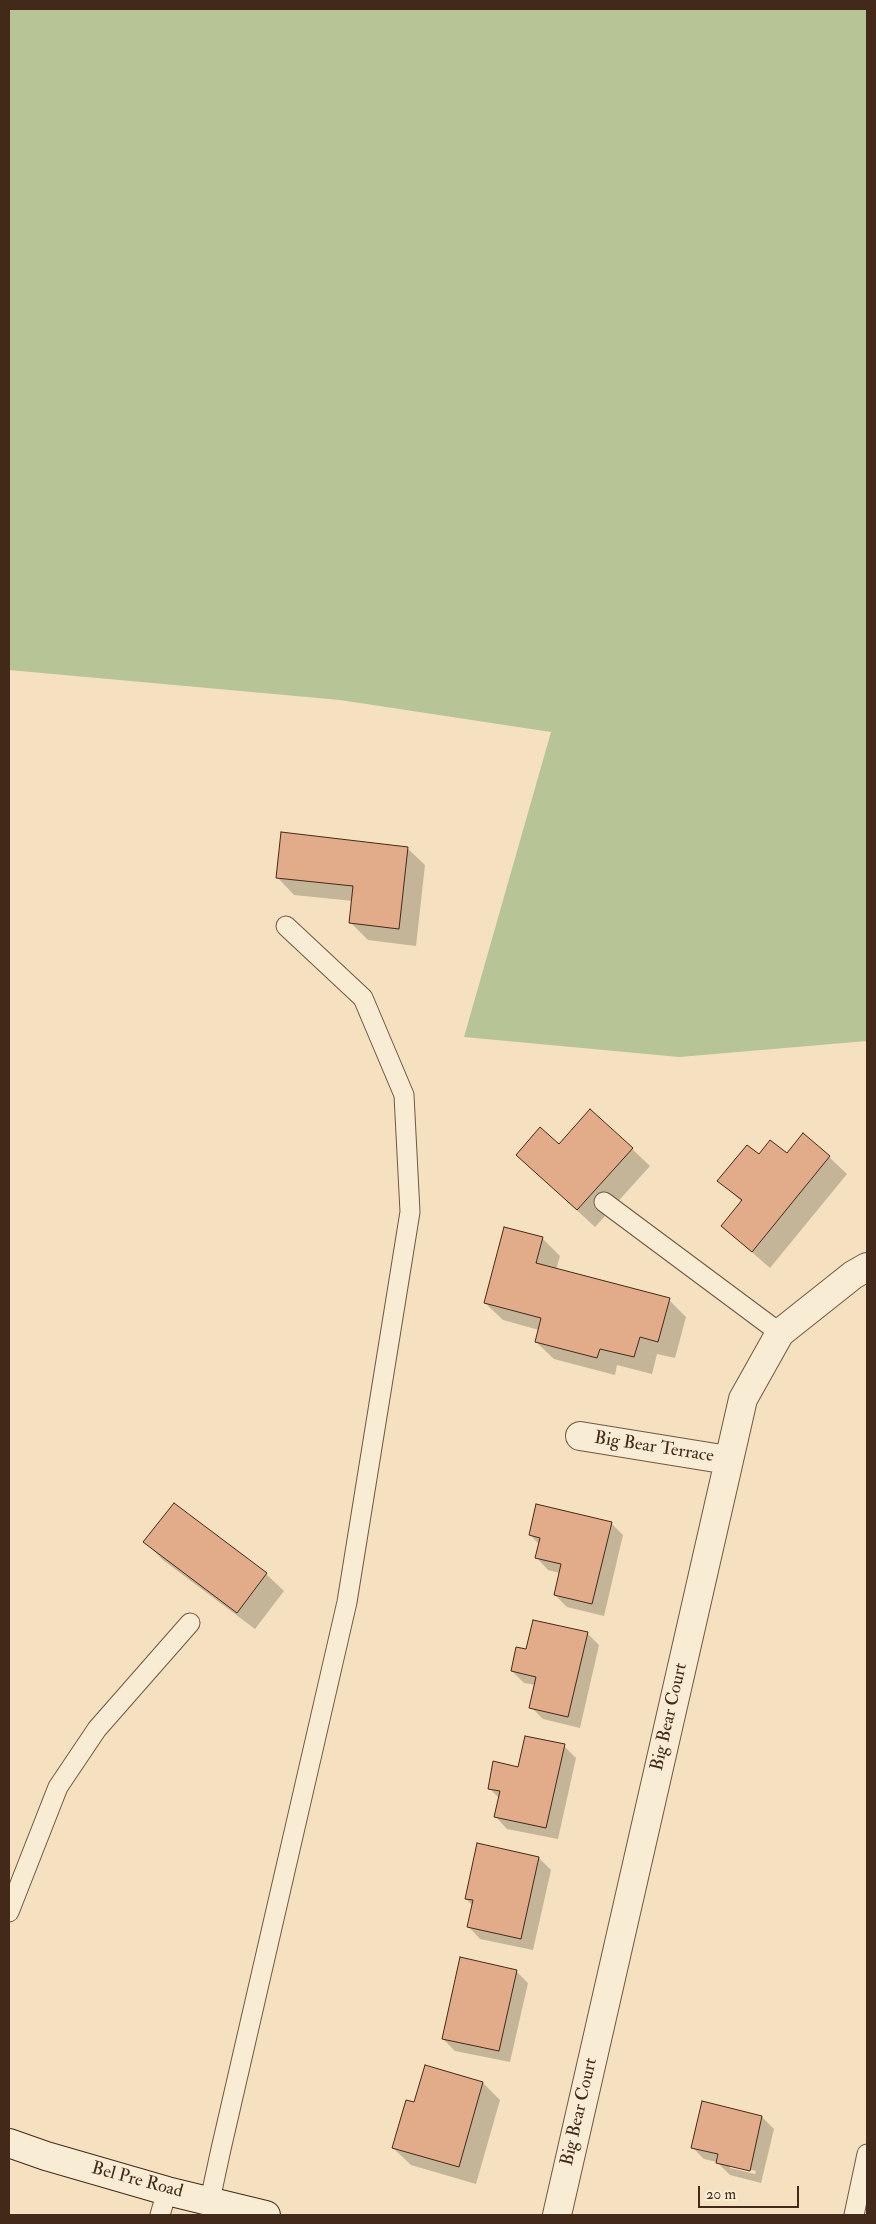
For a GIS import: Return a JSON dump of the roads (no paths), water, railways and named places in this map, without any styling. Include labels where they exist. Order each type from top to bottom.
[{"type":"street","name":"Big Bear Court","points":[[557,2215],[743,1399],[780,1333],[853,1275],[867,1267]]},
{"type":"street","name":"Big Bear Terrace","points":[[580,1436],[728,1460]]},
{"type":"street","name":"Bel Pre Road","points":[[9,2143],[164,2203],[223,2207],[266,2215]]},
{"type":"lane","points":[[223,2207],[221,2149],[347,1602],[410,1212],[404,1095],[362,998],[286,926]]},
{"type":"lane","points":[[604,1202],[780,1333]]},
{"type":"lane","points":[[9,1912],[58,1787],[97,1730],[190,1623]]},
{"type":"lane","points":[[854,2215],[867,2154]]}]
